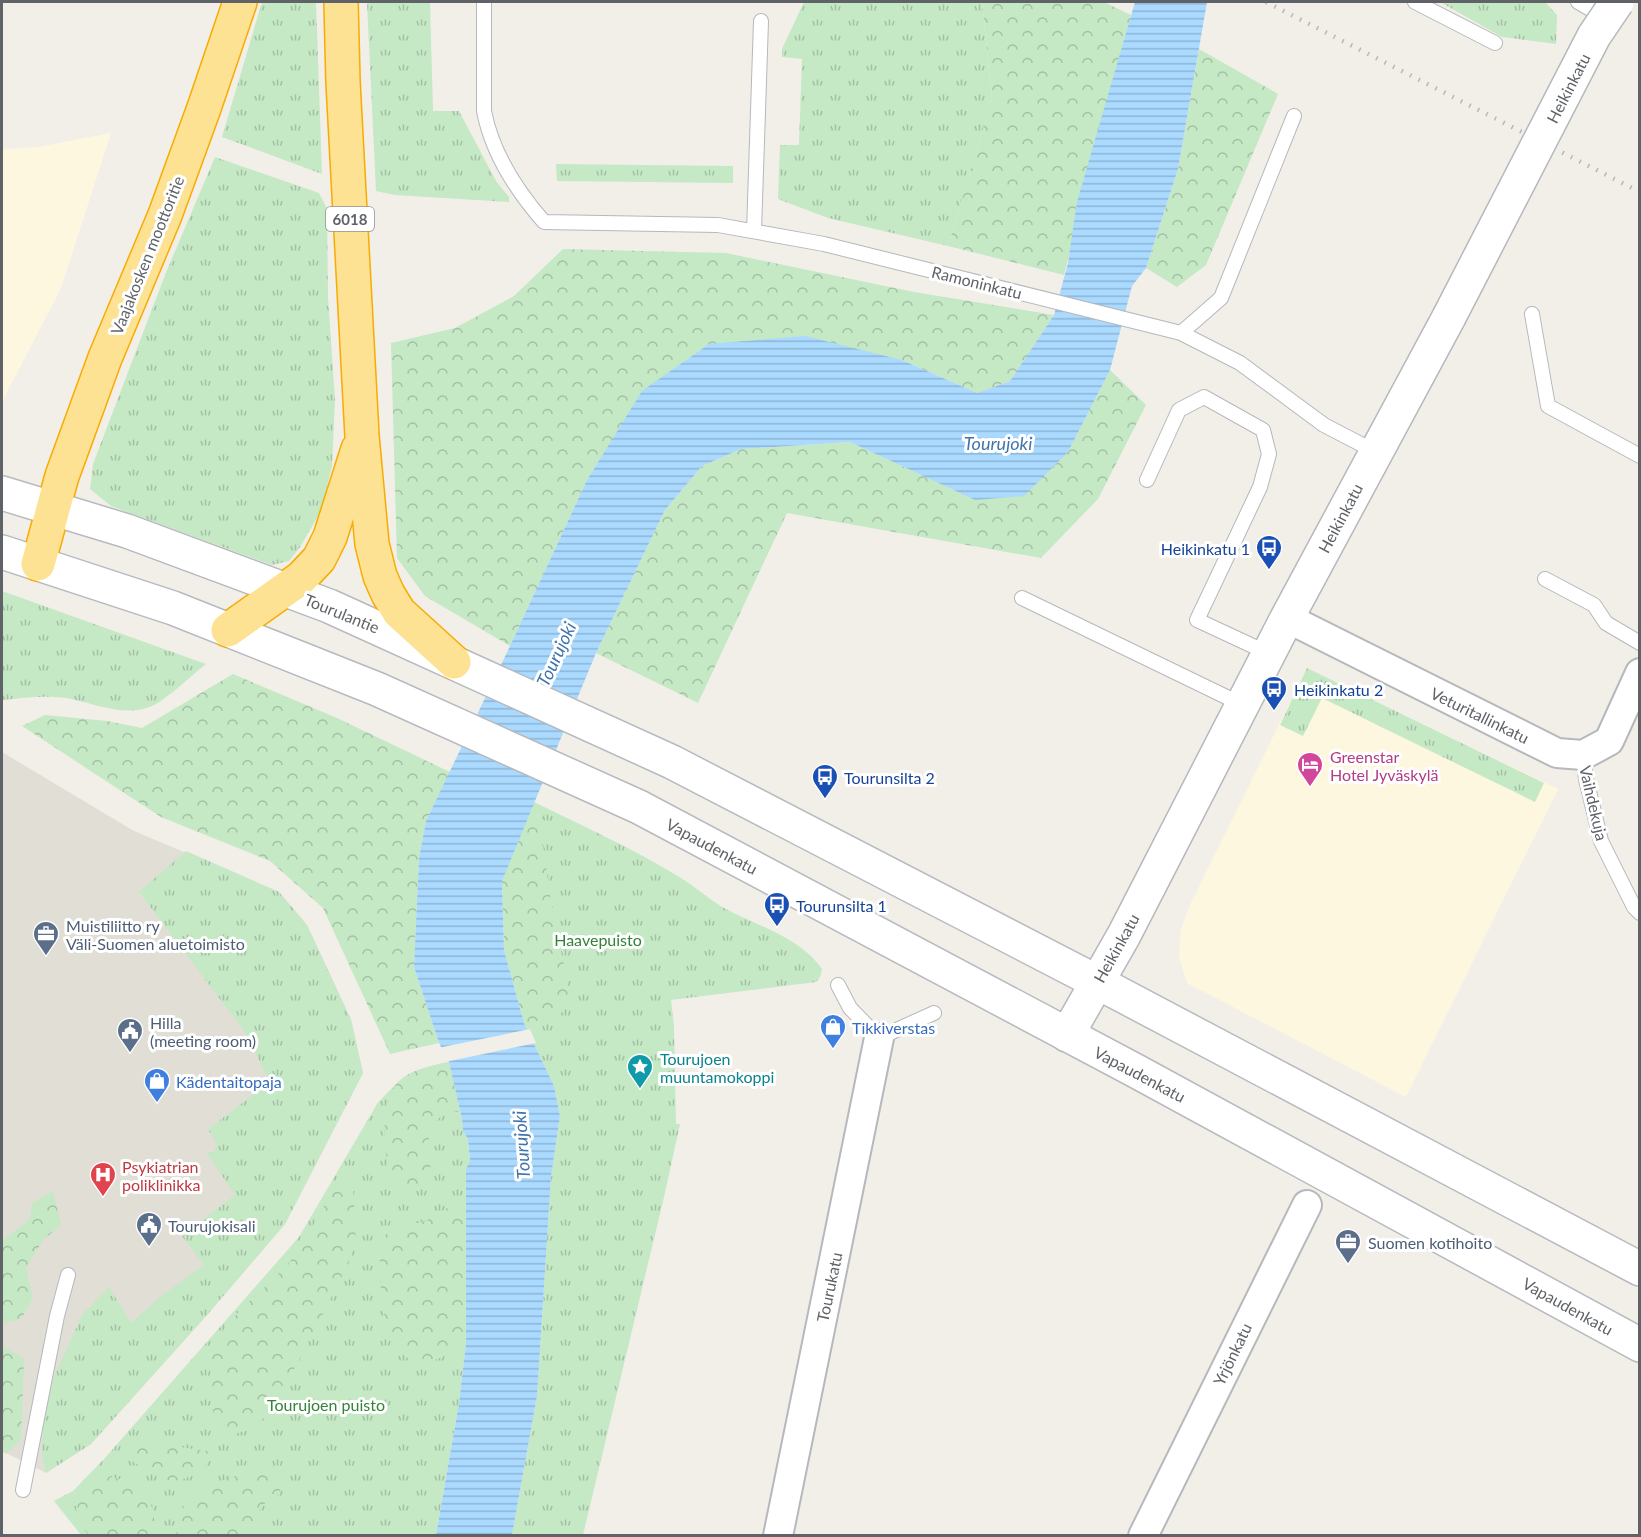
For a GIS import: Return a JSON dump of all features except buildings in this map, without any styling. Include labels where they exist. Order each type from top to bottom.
[{"type":"highway","name":"Vaajakosken moottoritie","points":[[38,564],[62,476],[105,358],[165,215],[240,2]]},
{"type":"highway","name":"6018","points":[[341,2],[343,82],[362,436],[372,544],[395,623],[454,662]]},
{"type":"highway","points":[[228,630],[301,578],[319,560],[330,537],[362,436]]},
{"type":"main road","name":"Heikinkatu","points":[[1067,1035],[1129,926],[1287,618],[1449,317],[1594,36],[1611,10]]},
{"type":"main road","name":"Tourulantie","points":[[2,493],[127,531],[329,606],[395,623]]},
{"type":"main road","points":[[2,552],[173,608],[228,630]]},
{"type":"main road","name":"Vapaudenkatu","points":[[228,630],[377,690],[639,807],[1067,1035],[1316,1188],[1640,1345]]},
{"type":"main road","points":[[454,662],[672,762],[1096,982],[1640,1269]]},
{"type":"street","name":"Veturitallinkatu","points":[[1287,618],[1557,753],[1583,755]]},
{"type":"street","points":[[1583,755],[1609,741],[1640,673]]},
{"type":"street","name":"Tourukatu","points":[[778,1536],[879,1038]]},
{"type":"street","name":"Yrjönkatu","points":[[1143,1536],[1316,1188]]},
{"type":"lane","name":"Ramoninkatu","points":[[484,2],[484,111],[488,128],[513,181],[526,202],[544,222],[718,225],[754,231],[824,244],[1181,333],[1240,363],[1324,425],[1376,452]]},
{"type":"lane","points":[[1414,2],[1495,43]]},
{"type":"lane","points":[[1578,2],[1611,10]]},
{"type":"lane","points":[[754,231],[760,21]]},
{"type":"lane","points":[[1181,333],[1221,298],[1294,116]]},
{"type":"lane","points":[[1532,314],[1548,406],[1640,456]]},
{"type":"lane","points":[[1147,480],[1179,410],[1204,398],[1263,430],[1269,454],[1260,487],[1197,620],[1270,654]]},
{"type":"lane","points":[[1545,579],[1594,605],[1606,624],[1640,643]]},
{"type":"lane","points":[[1022,598],[1243,705]]},
{"type":"lane","name":"Vaihdekuja","points":[[1583,755],[1586,779],[1601,841],[1634,908],[1640,913]]},
{"type":"lane","points":[[838,985],[850,1008],[879,1038],[934,1013]]},
{"type":"lane","points":[[23,1490],[57,1316],[68,1275]]},
{"type":"shaded area","points":[[111,133],[61,288],[2,402],[2,149],[38,147]]},
{"type":"shaded area","points":[[1307,668],[1558,789],[1406,1097],[1187,983],[1179,957],[1181,929],[1190,905]]},
{"type":"shaded area","points":[[2,752],[134,831],[279,892],[307,925],[351,1019],[363,1073],[285,1224],[91,1444],[46,1473],[2,1451]]},
{"type":"green space","points":[[262,2],[316,2],[322,174],[222,137]]},
{"type":"green space","points":[[367,2],[430,2],[433,111],[459,111],[496,181],[509,197],[509,202],[395,195],[376,191]]},
{"type":"green space","points":[[804,2],[982,2],[992,99],[948,246],[828,218],[778,199],[780,145],[799,145],[802,59],[782,57],[782,49]]},
{"type":"green space","points":[[982,2],[1104,2],[1131,15],[1064,275],[948,246],[992,99]]},
{"type":"green space","points":[[1440,2],[1545,2],[1557,15],[1556,44],[1502,37]]},
{"type":"green space","points":[[1199,49],[1278,94],[1206,265],[1177,287],[1146,268],[1178,169]]},
{"type":"green space","points":[[215,157],[319,193],[327,209],[328,297],[335,400],[332,466],[321,511],[300,547],[289,561],[272,565],[111,506],[90,489],[93,464],[165,275]]},
{"type":"green space","points":[[556,164],[733,166],[733,183],[557,181]]},
{"type":"green space","points":[[563,249],[726,253],[914,292],[1054,315],[1010,381],[977,393],[902,360],[709,344],[642,392],[587,480],[510,646],[425,596],[397,558],[391,343],[455,328],[514,296]]},
{"type":"green space","points":[[1110,370],[1146,405],[1098,499],[1041,558],[787,513],[698,703],[596,653],[665,510],[702,466],[741,449],[850,442],[975,500],[1068,452]]},
{"type":"green space","points":[[2,591],[206,664],[165,698],[152,706],[131,711],[58,697],[2,700]]},
{"type":"green space","points":[[1307,668],[1544,783],[1535,802],[1322,698],[1303,736],[1280,725]]},
{"type":"green space","points":[[233,674],[337,718],[450,772],[426,821],[419,858],[414,967],[439,1043],[390,1054],[323,908],[270,861],[161,817],[22,726],[45,715],[107,721],[142,728]]},
{"type":"green space","name":"Haavepuisto","points":[[534,802],[645,857],[681,878],[722,907],[789,940],[801,948],[822,969],[816,982],[671,1000],[674,1027],[676,1124],[680,1124],[583,1535],[512,1535],[537,1396],[551,1177],[560,1116],[554,1086],[524,1023],[502,881]]},
{"type":"green space","points":[[532,807],[545,813],[541,830],[551,901],[571,1001],[557,1016],[524,1023],[504,950],[502,881]]},
{"type":"green space","points":[[186,851],[279,892],[307,925],[351,1020],[363,1073],[285,1224],[91,1444],[46,1473],[42,1456],[44,1399],[82,1315],[109,1287],[131,1323],[161,1296],[204,1265],[182,1236],[235,1195],[206,1152],[214,1152],[217,1145],[208,1129],[270,1082],[245,1032],[139,892]]},
{"type":"green space","name":"Tourujoen puisto","points":[[449,1062],[463,1131],[468,1139],[470,1162],[466,1170],[466,1343],[459,1403],[436,1535],[81,1535],[54,1501],[73,1491],[104,1459],[299,1237],[377,1104],[393,1087],[408,1076],[417,1071]]},
{"type":"green space","points":[[449,1062],[460,1111],[442,1116],[432,1125],[429,1137],[430,1171],[426,1180],[415,1186],[396,1188],[389,1171],[385,1139],[385,1121],[390,1094],[396,1084],[416,1071]]},
{"type":"green space","points":[[343,1183],[353,1186],[356,1239],[348,1265],[291,1375],[264,1418],[250,1429],[235,1434],[223,1432],[215,1426],[214,1419],[211,1374],[213,1348],[231,1321],[290,1261],[330,1197]]},
{"type":"green space","points":[[53,1191],[61,1225],[43,1240],[26,1268],[33,1298],[21,1319],[2,1324],[2,1241],[30,1219],[32,1203]]},
{"type":"green space","points":[[467,1194],[466,1343],[433,1361],[421,1362],[408,1358],[392,1339],[383,1310],[380,1255],[383,1238],[394,1228],[425,1221]]},
{"type":"green space","points":[[2,1348],[24,1359],[21,1439],[6,1454],[2,1451]]},
{"type":"green space","points":[[136,1441],[208,1451],[210,1460],[191,1476],[179,1480],[168,1480],[132,1460],[128,1455],[130,1446]]},
{"type":"green space","points":[[264,1466],[274,1467],[282,1473],[281,1489],[259,1511],[252,1535],[176,1535],[185,1502],[202,1488]]},
{"type":"green space","points":[[106,1476],[130,1483],[145,1494],[153,1511],[154,1535],[88,1535],[78,1515],[76,1500],[85,1487]]},
{"type":"water","name":"Tourujoki","points":[[1135,2],[1207,2],[1178,169],[1146,268],[1132,286],[1110,370],[1068,452],[1024,496],[975,500],[850,442],[741,449],[702,466],[665,510],[596,653],[502,881],[504,950],[524,1023],[554,1086],[560,1116],[551,1177],[537,1396],[512,1535],[436,1535],[459,1403],[466,1343],[466,1169],[470,1161],[468,1139],[463,1131],[449,1062],[439,1043],[414,967],[419,858],[426,821],[587,480],[642,391],[709,344],[805,336],[902,360],[977,393],[1010,381],[1054,315],[1068,263],[1077,202]]},
{"type":"pier","points":[[530,1029],[536,1043],[445,1062],[438,1048]]},
{"type":"railway","points":[[1266,2],[1640,192]]},
{"type":"place","name":"Heikinkatu 1","points":[[1269,571]]},
{"type":"place","name":"Heikinkatu 2","points":[[1274,712]]},
{"type":"place","name":"Greenstar Hotel Jyväskylä","points":[[1310,788]]},
{"type":"place","name":"Tourunsilta 2","points":[[825,800]]},
{"type":"place","name":"Tourunsilta 1","points":[[777,928]]},
{"type":"place","name":"Muistiliitto ry Väli-Suomen aluetoimisto","points":[[46,957]]},
{"type":"place","name":"Tikkiverstas","points":[[833,1050]]},
{"type":"place","name":"Hilla (meeting room)","points":[[130,1054]]},
{"type":"place","name":"Tourujoen muuntamokoppi","points":[[640,1090]]},
{"type":"place","name":"Kädentaitopaja","points":[[157,1104]]},
{"type":"place","name":"Psykiatrian poliklinikka","points":[[103,1198]]},
{"type":"place","name":"Tourujokisali","points":[[149,1248]]},
{"type":"place","name":"Suomen kotihoito","points":[[1348,1265]]}]
